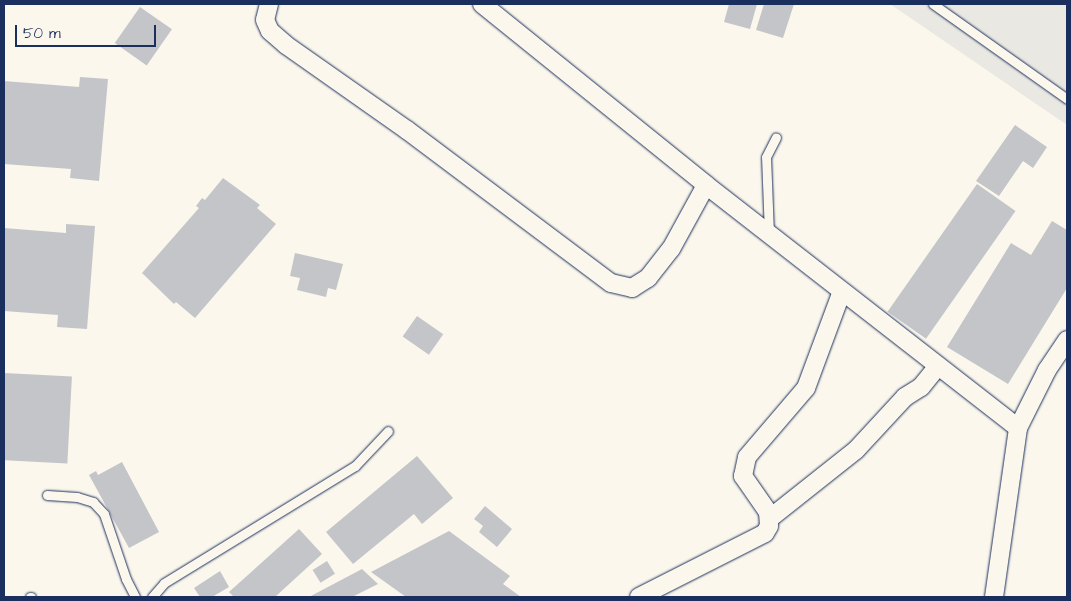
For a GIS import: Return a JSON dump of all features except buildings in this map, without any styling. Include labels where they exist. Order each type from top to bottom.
[{"type":"street","points":[[269,4],[265,20],[270,31],[286,45],[407,130],[611,283],[632,288],[648,278],[671,248],[706,186]]},
{"type":"street","points":[[482,4],[706,186],[1018,428]]},
{"type":"street","points":[[769,519],[743,476],[747,457],[806,388],[842,291]]},
{"type":"street","points":[[994,597],[1018,428],[1047,370],[1067,340]]},
{"type":"street","points":[[639,597],[765,533],[769,519],[856,450],[905,397],[921,387],[938,366]]},
{"type":"lane","points":[[933,4],[1067,99]]},
{"type":"lane","points":[[769,234],[766,157],[776,137]]},
{"type":"lane","points":[[152,597],[164,582],[355,466],[388,431]]},
{"type":"lane","points":[[47,495],[77,497],[93,502],[104,514],[126,579],[135,597]]},
{"type":"shaded area","points":[[890,4],[1067,4],[1067,125]]}]
